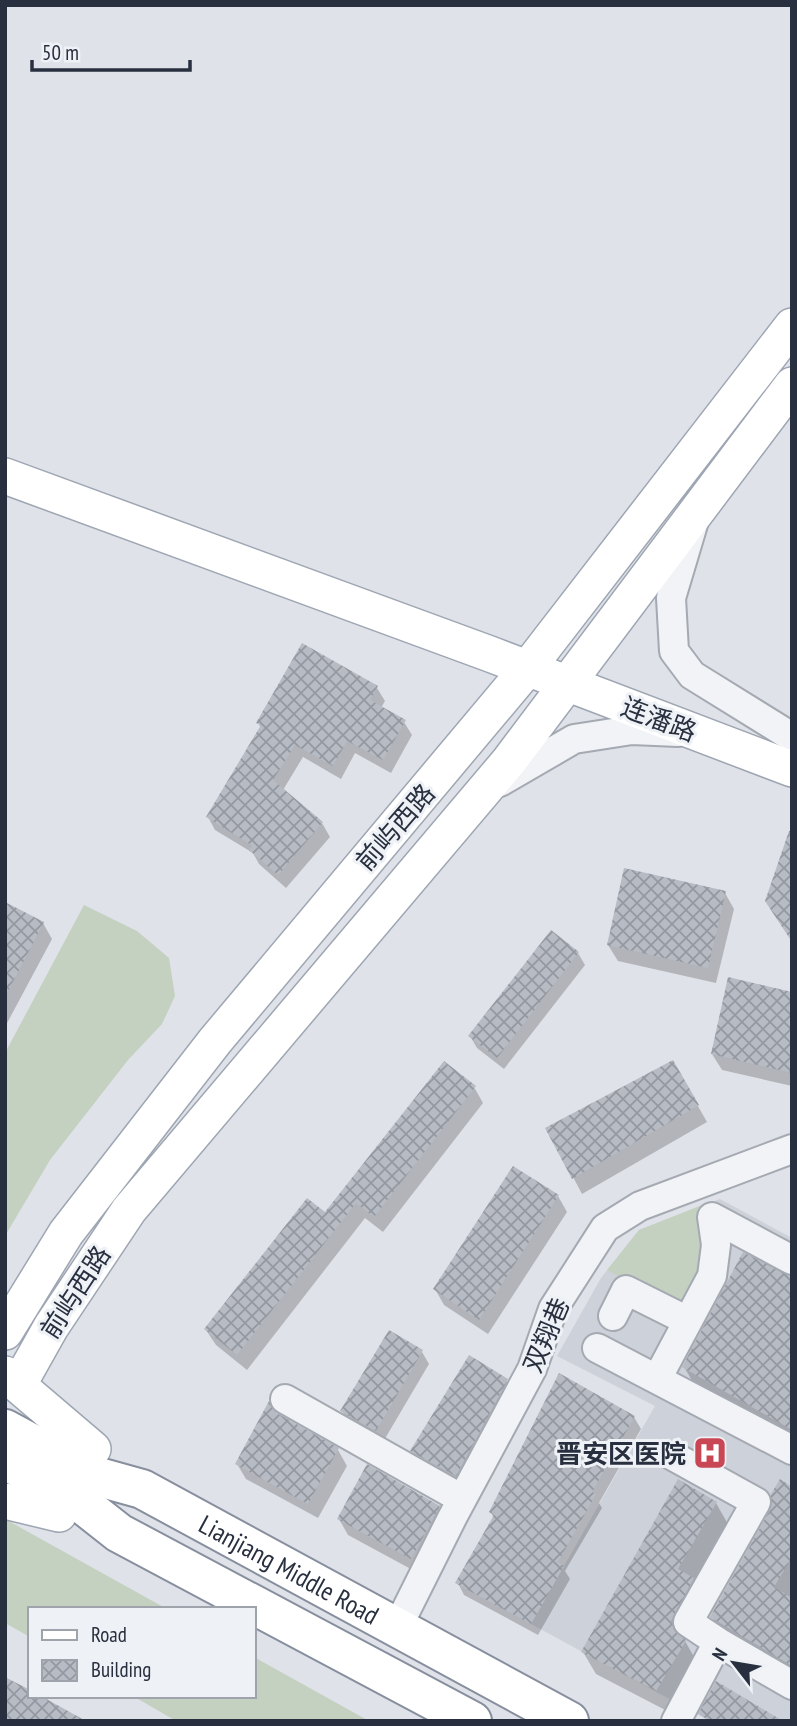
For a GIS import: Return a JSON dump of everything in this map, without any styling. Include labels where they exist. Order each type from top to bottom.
[{"type":"highway","points":[[10,1386],[142,1489]]},
{"type":"highway","name":"Lianjiang Middle Road","points":[[5,1429],[88,1474],[142,1489],[569,1721]]},
{"type":"highway","name":"Lianjiang Middle Road","points":[[5,1460],[72,1496],[119,1533],[470,1720]]},
{"type":"highway","points":[[5,1489],[59,1514],[119,1533]]},
{"type":"main road","name":"前屿西路","points":[[5,1332],[66,1233],[215,1041],[534,660],[674,475],[792,326]]},
{"type":"main road","name":"前屿西路","points":[[10,1386],[129,1210],[483,793],[792,385]]},
{"type":"main road","points":[[5,452],[534,660]]},
{"type":"main road","points":[[5,476],[534,660]]},
{"type":"main road","name":"连潘路","points":[[534,660],[692,732],[792,769]]},
{"type":"main road","name":"连潘路","points":[[573,676],[792,744]]},
{"type":"main road","points":[[5,1500],[59,1514]]},
{"type":"street","points":[[698,509],[671,598],[674,651],[692,676],[792,737]]},
{"type":"street","points":[[483,793],[532,761],[574,739],[632,730],[692,732]]},
{"type":"street","name":"双翔巷","points":[[398,1626],[462,1499],[533,1369],[553,1309],[605,1228],[640,1206],[792,1150]]},
{"type":"street","points":[[657,1379],[712,1276],[716,1245],[712,1217],[792,1261]]},
{"type":"street","points":[[612,1316],[626,1290],[688,1321]]},
{"type":"street","points":[[597,1348],[792,1450]]},
{"type":"street","points":[[285,1399],[462,1499]]},
{"type":"street","points":[[673,1456],[756,1502],[688,1622],[792,1685]]},
{"type":"street","points":[[676,1721],[718,1642]]},
{"type":"shaded area","name":"晋安区医院","points":[[720,1199],[792,1238],[792,1721],[710,1721],[531,1624],[655,1406],[557,1356],[601,1278],[639,1230]]},
{"type":"green space","points":[[84,905],[137,931],[169,958],[175,996],[162,1024],[128,1060],[50,1160],[5,1236],[5,1053]]},
{"type":"green space","points":[[702,1205],[706,1274],[682,1310],[607,1270],[639,1230]]},
{"type":"green space","points":[[5,1519],[163,1607],[28,1607],[28,1636],[5,1623]]},
{"type":"green space","points":[[256,1658],[369,1721],[176,1721],[136,1698],[256,1698]]},
{"type":"building","points":[[302,643],[378,686],[370,700],[406,720],[383,760],[347,741],[333,766],[295,745],[273,780],[323,822],[278,875],[249,850],[253,846],[206,817],[261,725],[256,723]]},
{"type":"building","points":[[789,831],[792,831],[792,942],[765,901]]},
{"type":"building","points":[[624,868],[726,891],[708,968],[607,945]]},
{"type":"building","points":[[5,902],[44,922],[5,997]]},
{"type":"building","points":[[551,930],[579,952],[497,1058],[468,1036]]},
{"type":"building","points":[[728,977],[792,992],[792,1073],[711,1054]]},
{"type":"building","points":[[673,1060],[699,1105],[572,1179],[545,1128]]},
{"type":"building","points":[[444,1061],[476,1086],[374,1217],[356,1203],[237,1355],[204,1329],[307,1198],[325,1212]]},
{"type":"building","points":[[513,1166],[559,1195],[479,1320],[433,1289]]},
{"type":"building","points":[[743,1252],[792,1277],[792,1430],[682,1367]]},
{"type":"building","points":[[389,1330],[423,1350],[376,1431],[340,1411]]},
{"type":"building","points":[[469,1355],[508,1379],[456,1476],[410,1451]]},
{"type":"building","points":[[559,1373],[635,1416],[592,1492],[596,1494],[558,1562],[564,1566],[531,1624],[455,1583],[494,1515],[489,1512]]},
{"type":"building","points":[[269,1401],[277,1413],[339,1448],[308,1504],[235,1464]]},
{"type":"building","points":[[367,1464],[440,1506],[411,1559],[337,1519]]},
{"type":"building","points":[[678,1479],[717,1502],[678,1569],[694,1578],[671,1621],[674,1630],[686,1641],[656,1691],[581,1652]]},
{"type":"building","points":[[780,1479],[792,1487],[792,1557],[774,1587],[792,1598],[792,1666],[710,1617],[770,1510],[771,1494]]},
{"type":"building","points":[[5,1677],[28,1689],[28,1698],[45,1698],[86,1721],[5,1721]]},
{"type":"building","points":[[716,1681],[783,1721],[710,1721],[698,1714]]},
{"type":"place","name":"晋安区医院","points":[[710,1453]]}]
